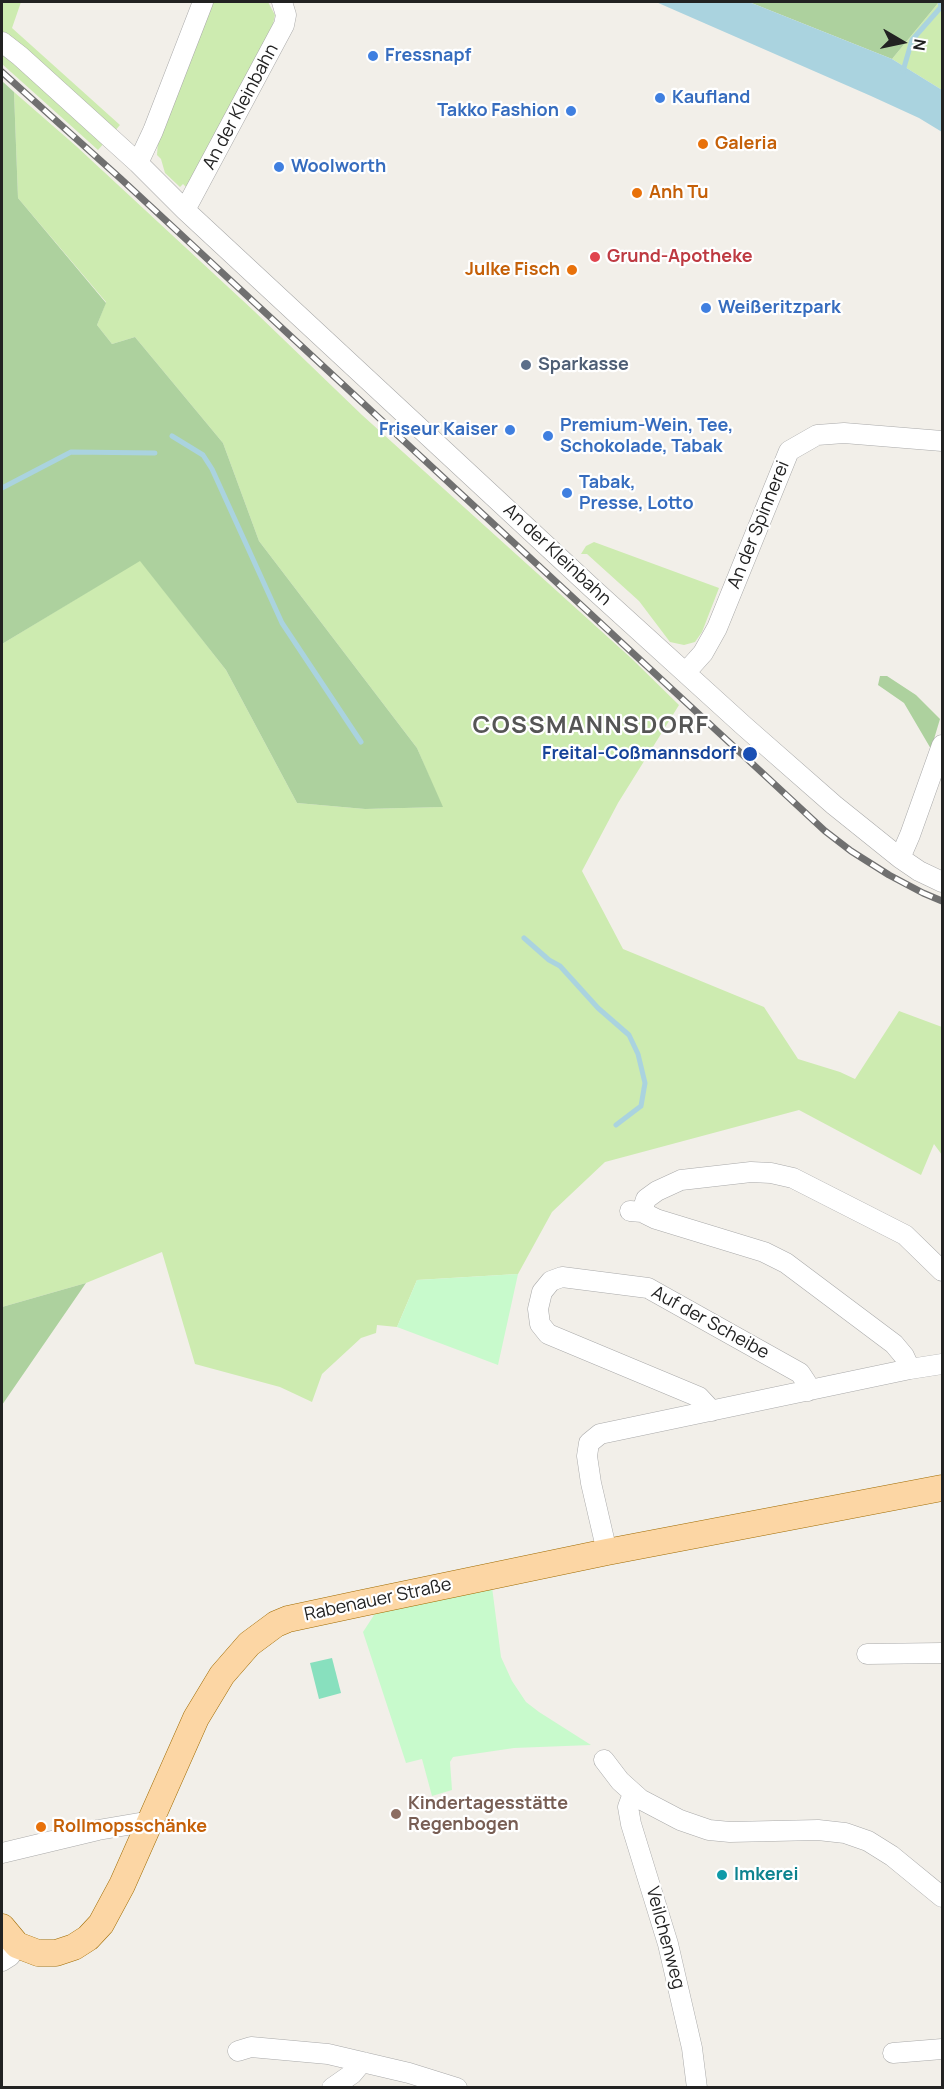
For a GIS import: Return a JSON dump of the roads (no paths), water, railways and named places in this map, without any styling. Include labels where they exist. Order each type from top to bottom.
[{"type":"main road","name":"Rabenauer Straße","points":[[7,1944],[38,1953],[56,1953],[74,1947],[88,1938],[101,1924],[151,1821],[196,1718],[222,1675],[249,1644],[276,1624],[288,1619],[607,1552],[942,1488]]},
{"type":"street","points":[[138,163],[153,131],[203,2]]},
{"type":"street","name":"An der Kleinbahn","points":[[185,210],[284,25],[286,15],[282,2]]},
{"type":"street","name":"An der Kleinbahn","points":[[2,42],[138,163],[185,210],[592,588],[834,805],[900,858],[919,871],[942,882]]},
{"type":"street","name":"An der Spinnerei","points":[[686,672],[703,652],[717,628],[789,451],[817,435],[844,433],[942,441]]},
{"type":"street","points":[[900,858],[942,745]]},
{"type":"street","points":[[910,1369],[904,1356],[894,1344],[786,1263],[764,1252],[636,1211],[657,1191],[681,1180],[752,1172],[771,1173],[793,1178],[905,1235],[942,1270]]},
{"type":"street","name":"Auf der Scheibe","points":[[712,1411],[699,1397],[548,1334],[540,1324],[538,1309],[542,1292],[551,1281],[562,1276],[648,1288],[800,1372],[808,1391]]},
{"type":"street","points":[[607,1552],[587,1456],[589,1443],[600,1434],[942,1364]]},
{"type":"street","points":[[867,1654],[942,1653]]},
{"type":"street","points":[[604,1760],[620,1781],[640,1799],[680,1820],[709,1830],[730,1832],[818,1830],[845,1833],[868,1841],[892,1856],[942,1897]]},
{"type":"street","name":"Veilchenweg","points":[[640,1799],[631,1799],[627,1807],[668,1944],[692,2048],[697,2088]]},
{"type":"street","points":[[2,1853],[99,1830],[151,1821]]},
{"type":"street","points":[[238,2051],[251,2047],[328,2054],[409,2073],[457,2088]]},
{"type":"street","points":[[893,2053],[942,2049]]},
{"type":"street","points":[[332,2088],[352,2074],[362,2062]]},
{"type":"water","points":[[656,2],[749,2],[892,59],[942,90],[942,132],[919,118],[871,96]]},
{"type":"waterway","points":[[903,71],[912,40],[941,7],[940,2]]},
{"type":"waterway","points":[[172,436],[203,455],[212,469],[282,623],[361,742]]},
{"type":"waterway","points":[[2,488],[71,452],[155,453]]},
{"type":"waterway","points":[[524,938],[549,960],[560,966],[598,1008],[629,1035],[638,1054],[645,1083],[641,1106],[616,1125]]},
{"type":"railway","points":[[2,72],[121,179],[825,831],[889,875],[942,901]]},
{"type":"place","name":"Fressnapf","points":[[373,56]]},
{"type":"place","name":"Kaufland","points":[[660,98]]},
{"type":"place","name":"Takko Fashion","points":[[571,111]]},
{"type":"place","name":"Galeria","points":[[703,144]]},
{"type":"place","name":"Woolworth","points":[[279,167]]},
{"type":"place","name":"Anh Tu","points":[[637,193]]},
{"type":"place","name":"Grund-Apotheke","points":[[595,257]]},
{"type":"place","name":"Julke Fisch","points":[[572,270]]},
{"type":"place","name":"Weißeritzpark","points":[[706,308]]},
{"type":"place","name":"Sparkasse","points":[[526,365]]},
{"type":"place","name":"Friseur Kaiser","points":[[510,430]]},
{"type":"place","name":"Premium-Wein, Tee, Schokolade, Tabak","points":[[548,436]]},
{"type":"place","name":"Tabak, Presse, Lotto","points":[[567,493]]},
{"type":"place","name":"Freital-Coßmannsdorf","points":[[750,754]]},
{"type":"place","name":"Kindertagesstätte Regenbogen","points":[[396,1814]]},
{"type":"place","name":"Rollmopsschänke","points":[[41,1827]]},
{"type":"place","name":"Imkerei","points":[[722,1875]]},
{"type":"district","name":"COSSMANNSDORF","points":[[591,726]]}]
